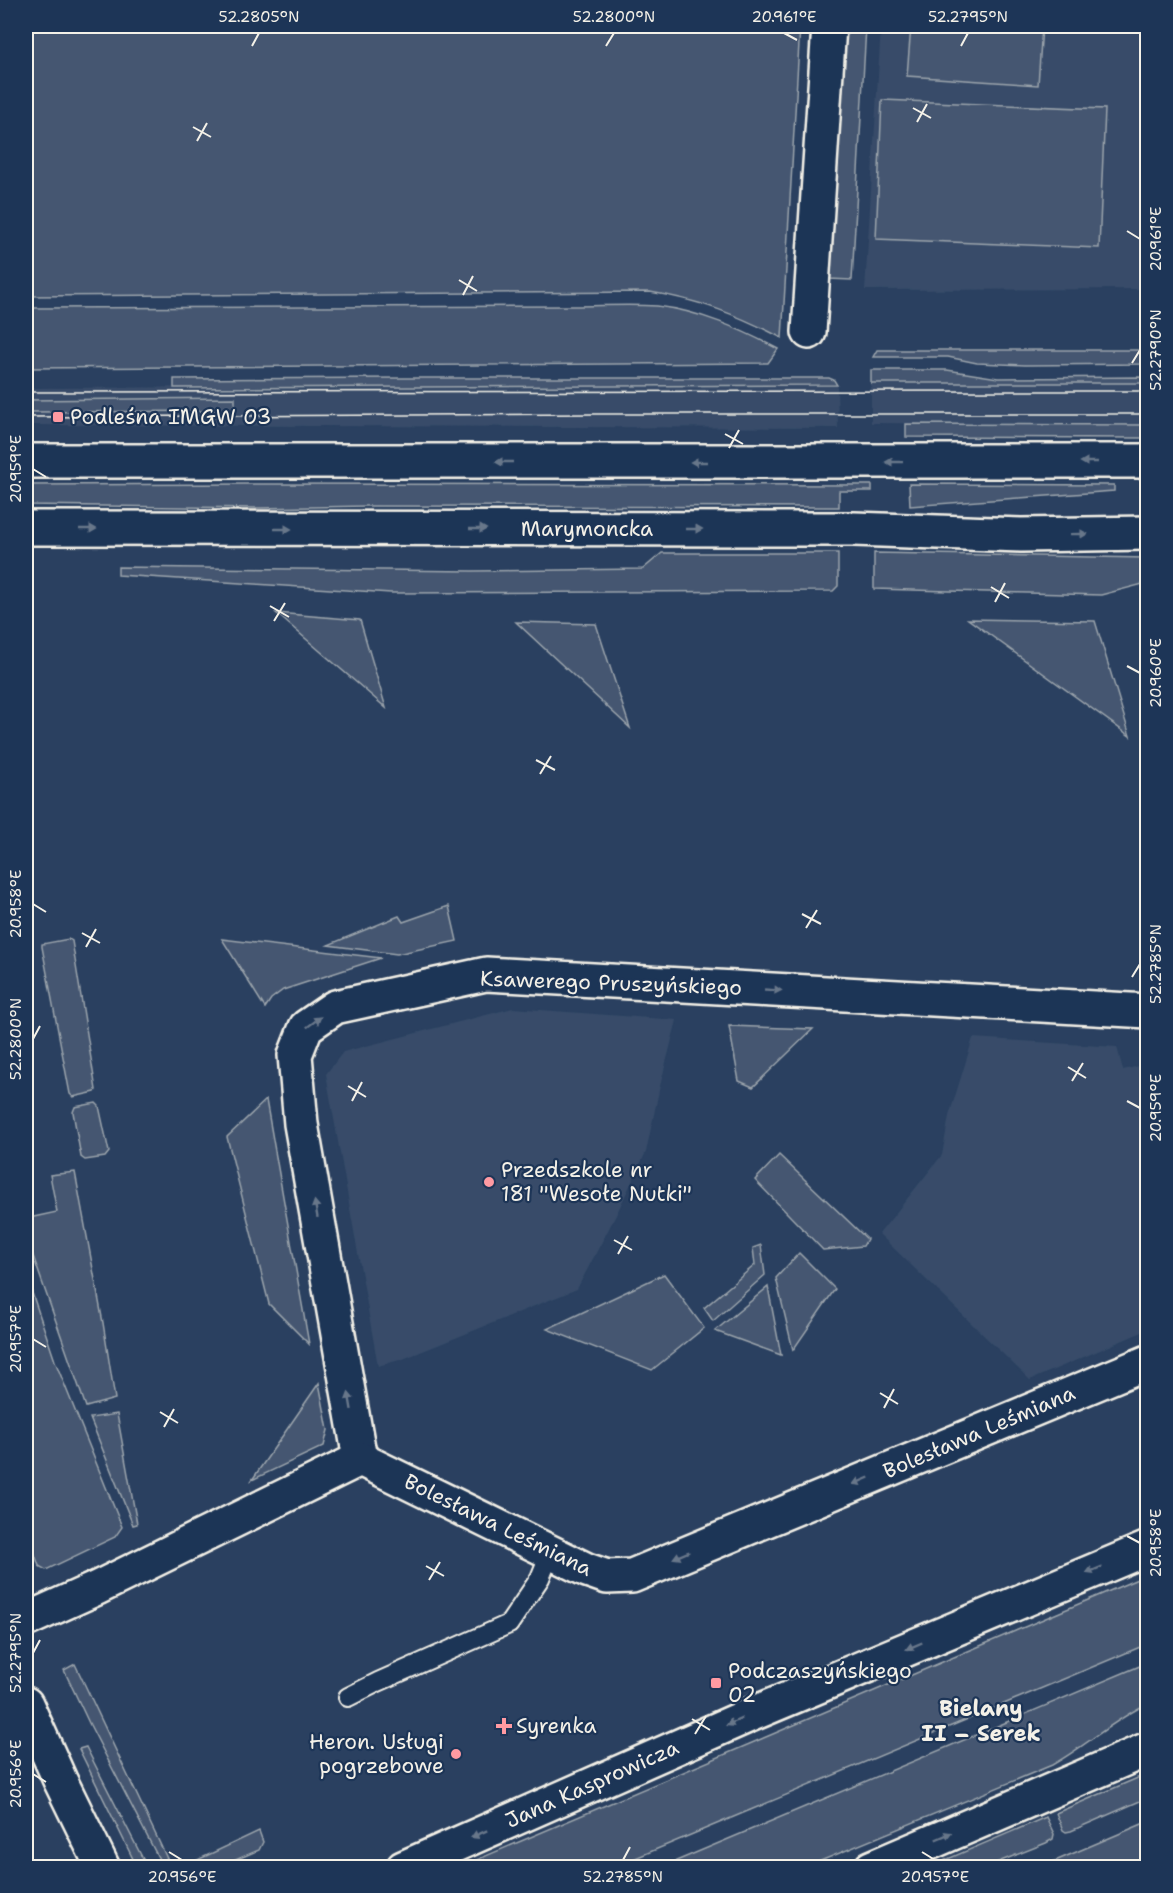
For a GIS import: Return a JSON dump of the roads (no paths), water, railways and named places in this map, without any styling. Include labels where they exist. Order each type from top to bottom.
[{"type":"street","points":[[809,332],[829,26]]},
{"type":"street","points":[[26,461],[1148,461]]},
{"type":"street","name":"Marymoncka","points":[[26,528],[854,529],[1021,536],[1148,533]]},
{"type":"street","name":"Ksawerego Pruszyńskiego","points":[[360,1459],[301,1124],[295,1055],[306,1027],[335,1007],[486,974],[1148,1011]]},
{"type":"street","name":"Bolesława Leśmiana","points":[[360,1459],[587,1570],[607,1577],[632,1576],[1148,1362]]},
{"type":"street","points":[[26,1620],[97,1588],[360,1459]]},
{"type":"street","name":"Jana Kasprowicza","points":[[403,1868],[752,1714],[1148,1548]]},
{"type":"street","points":[[26,1704],[103,1868]]},
{"type":"street","points":[[871,1868],[1148,1749]]},
{"type":"lane","points":[[348,1698],[378,1682],[509,1623],[540,1578],[551,1551]]},
{"type":"tram line","points":[[26,392],[1148,391]]},
{"type":"tram line","points":[[26,417],[1148,414]]},
{"type":"place","name":"Podleśna IMGW 03","points":[[58,417]]},
{"type":"place","name":"Przedszkole nr 181 \"Wesołe Nutki\"","points":[[489,1182]]},
{"type":"place","name":"Podczaszyńskiego 02","points":[[716,1683]]},
{"type":"place","name":"Syrenka","points":[[504,1726]]},
{"type":"place","name":"Heron. Usługi pogrzebowe","points":[[456,1754]]},
{"type":"district","name":"Bielany II – Serek","points":[[981,1721]]}]
